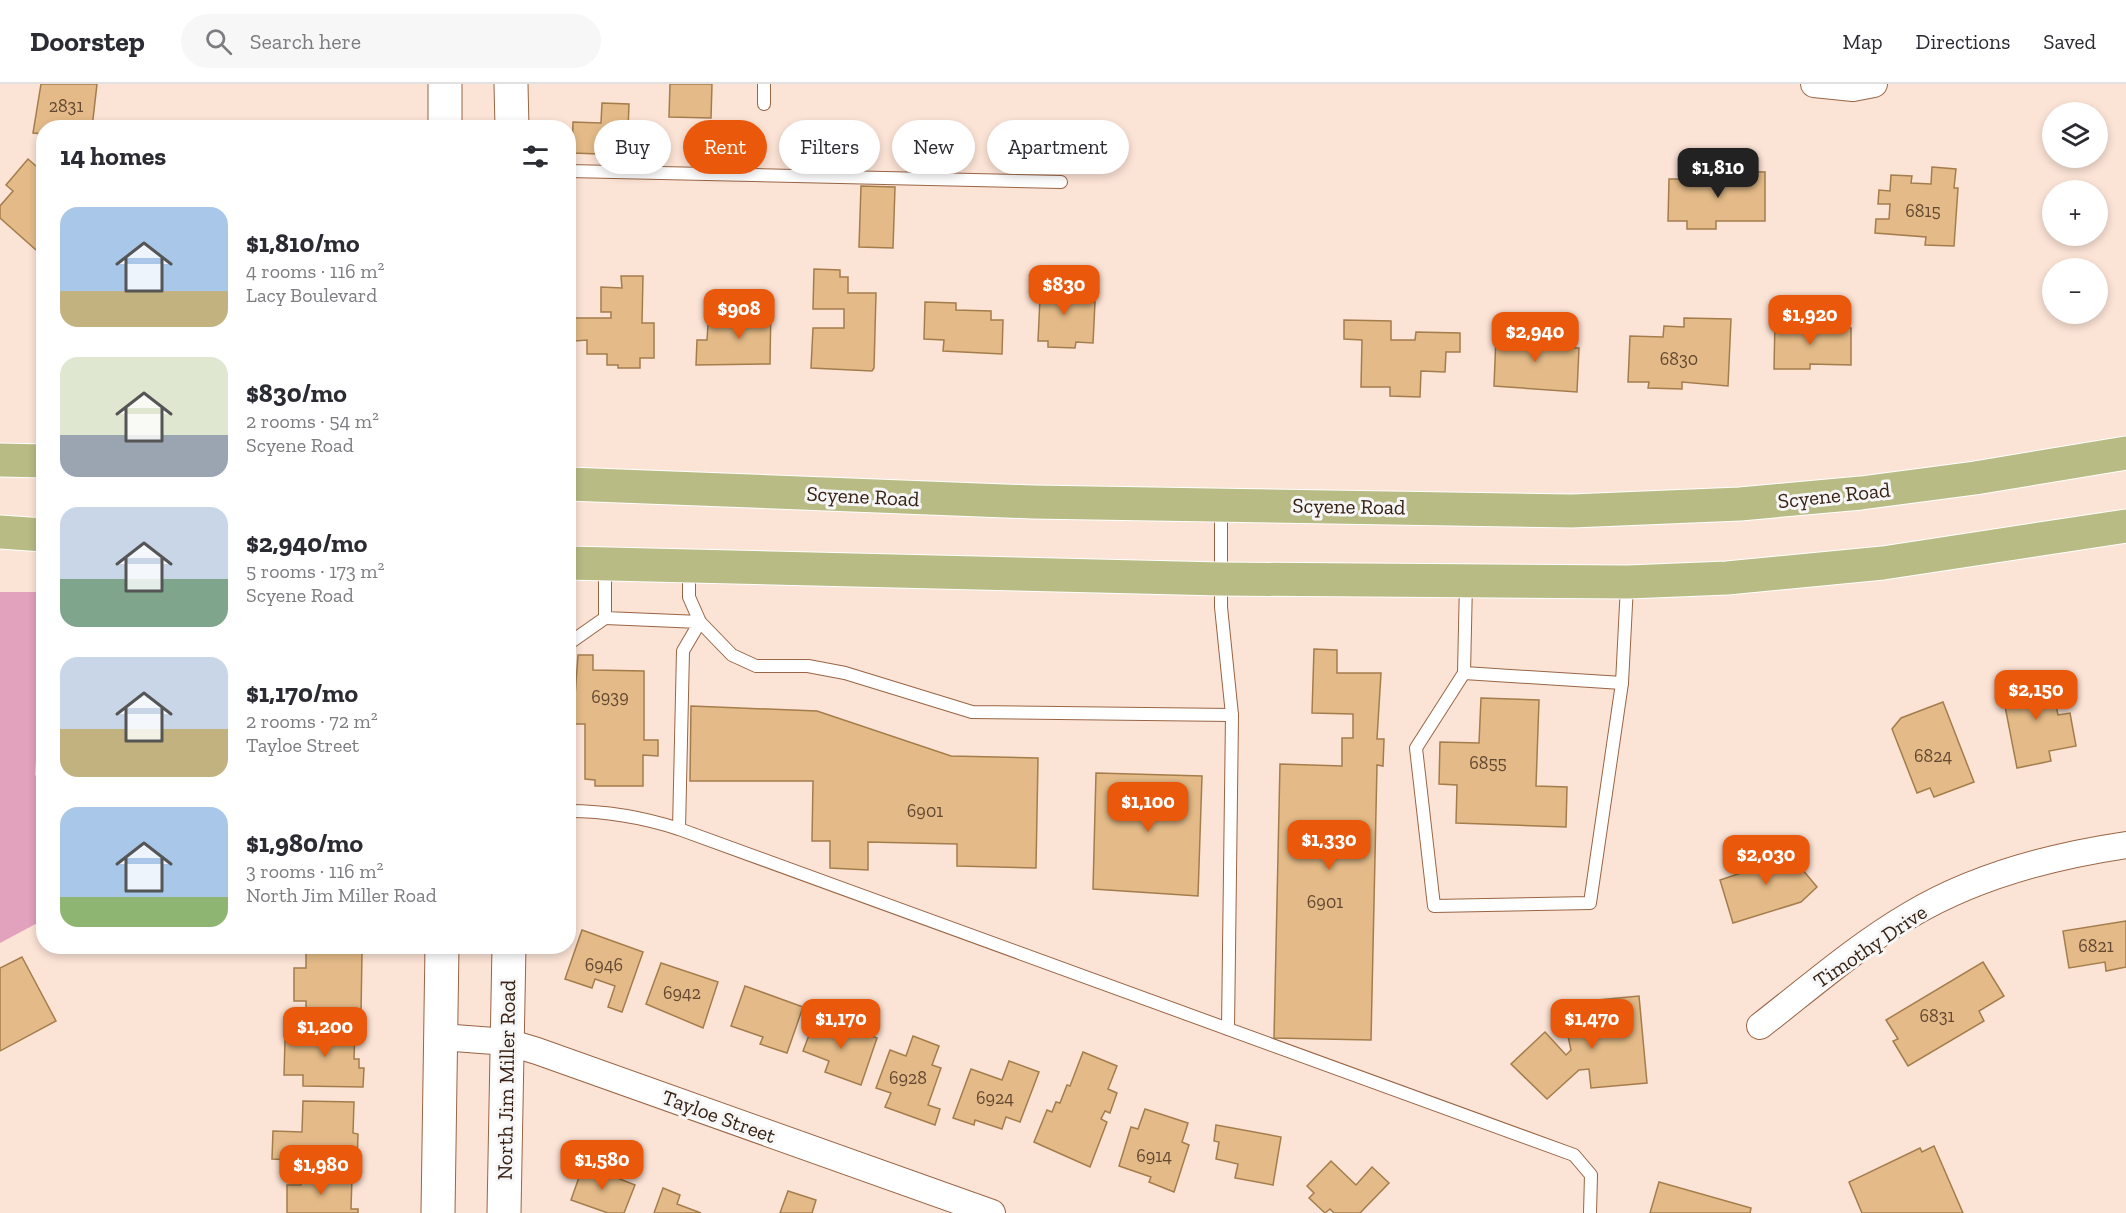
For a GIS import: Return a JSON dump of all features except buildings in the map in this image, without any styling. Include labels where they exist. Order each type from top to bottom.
[{"type":"main road","points":[[445,84],[445,120]]},
{"type":"main road","points":[[511,84],[512,120]]},
{"type":"main road","name":"Scyene Road","points":[[576,484],[931,499],[1572,511],[1740,504],[1861,493],[1975,478],[2126,453]]},
{"type":"main road","points":[[0,460],[36,461]]},
{"type":"main road","points":[[576,563],[1220,579],[1628,582],[1727,578],[1883,563],[2126,526]]},
{"type":"main road","points":[[0,532],[36,534]]},
{"type":"main road","points":[[438,1213],[442,954]]},
{"type":"main road","name":"North Jim Miller Road","points":[[504,1213],[509,954]]},
{"type":"street","points":[[1814,84],[1853,88],[1874,84]]},
{"type":"street","name":"Timothy Drive","points":[[1760,1026],[1854,952],[1911,914],[1968,886],[2030,866],[2126,844]]},
{"type":"street","name":"Tayloe Street","points":[[441,1037],[507,1042],[992,1213]]},
{"type":"lane","points":[[764,104],[765,84]]},
{"type":"lane","points":[[576,171],[1061,182]]},
{"type":"lane","points":[[1221,504],[1220,579],[1232,715],[1228,1029]]},
{"type":"lane","points":[[605,565],[605,618]]},
{"type":"lane","points":[[689,566],[689,597],[700,622],[732,655],[756,666],[808,666],[836,671],[972,712],[1232,715]]},
{"type":"lane","points":[[1466,582],[1464,673],[1416,748],[1434,906],[1590,903],[1622,683],[1628,582]]},
{"type":"lane","points":[[576,638],[605,618],[700,622]]},
{"type":"lane","points":[[679,829],[683,651],[700,622]]},
{"type":"lane","points":[[1464,673],[1622,683]]},
{"type":"lane","points":[[576,811],[601,811],[646,818],[679,829],[1574,1155],[1592,1175],[1590,1213]]},
{"type":"shaded area","points":[[0,592],[36,592],[36,924],[0,943]]}]
